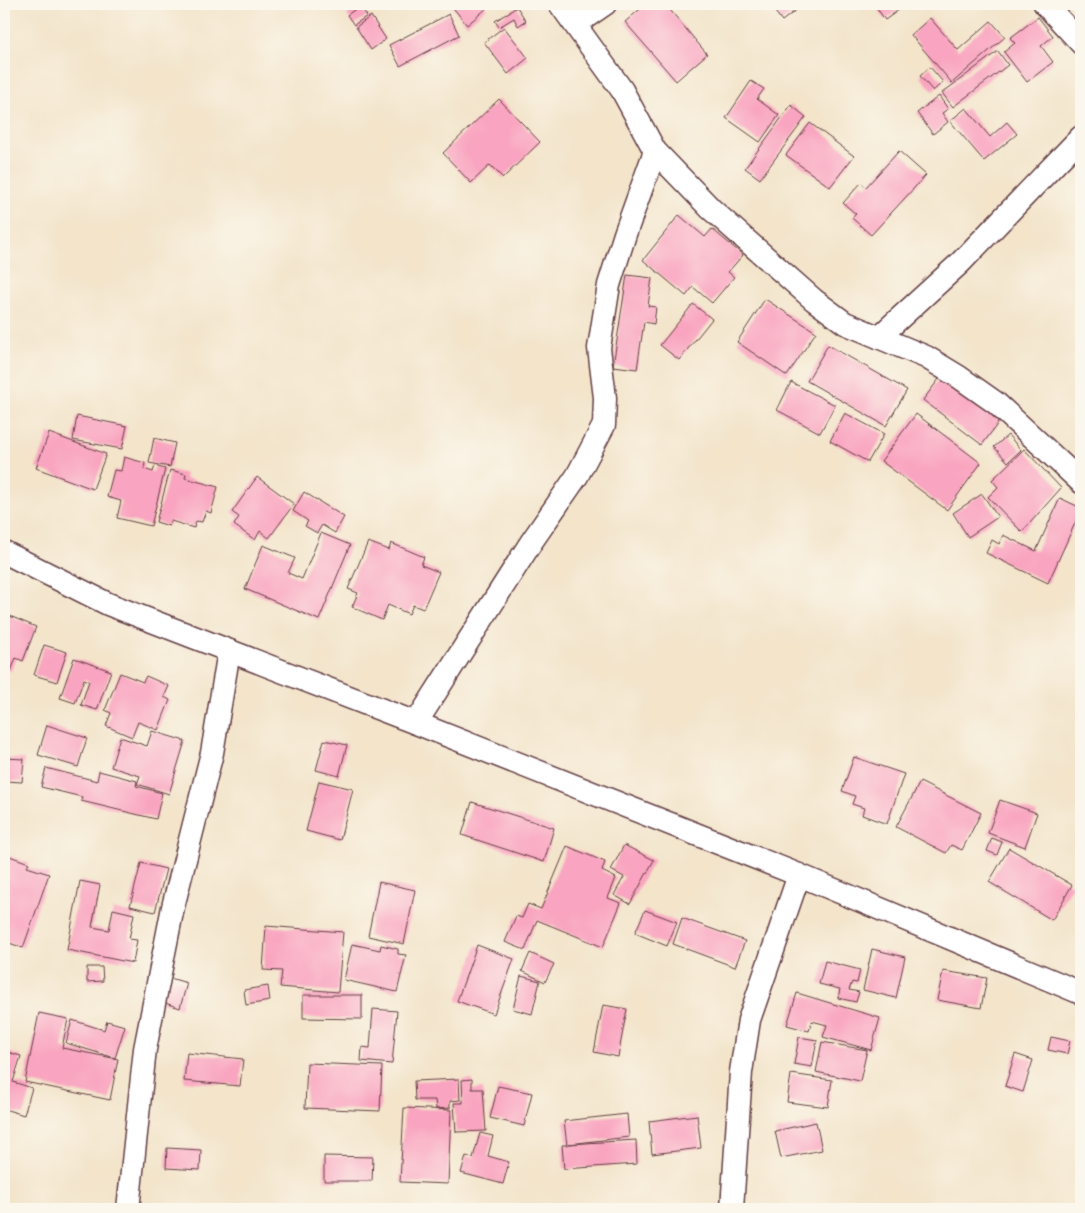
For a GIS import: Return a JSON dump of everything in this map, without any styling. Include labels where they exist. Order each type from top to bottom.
[{"type":"street","points":[[560,4],[622,90],[655,151],[711,209],[814,300],[845,322],[926,357],[996,403],[1081,482]]},
{"type":"street","points":[[576,24],[605,4]]},
{"type":"street","points":[[1045,4],[1081,43]]},
{"type":"street","points":[[879,337],[960,263],[1081,138]]},
{"type":"street","points":[[416,723],[532,541],[577,476],[604,425],[605,398],[599,348],[609,285],[655,151]]},
{"type":"street","points":[[4,552],[108,604],[416,723],[800,875],[1081,993]]},
{"type":"street","points":[[128,1209],[145,1049],[173,907],[212,753],[229,651]]},
{"type":"street","points":[[732,1209],[741,1072],[749,1020],[800,875]]},
{"type":"building","points":[[450,4],[483,4],[487,8],[467,25]]},
{"type":"building","points":[[646,4],[665,4],[707,54],[676,81],[625,22]]},
{"type":"building","points":[[769,4],[804,4],[782,21]]},
{"type":"building","points":[[874,4],[907,4],[885,20]]},
{"type":"building","points":[[360,6],[367,16],[354,25],[347,15]]},
{"type":"building","points":[[517,7],[526,21],[518,26],[514,18],[499,27],[495,21]]},
{"type":"building","points":[[449,14],[459,35],[400,66],[389,45]]},
{"type":"building","points":[[371,16],[386,39],[371,50],[356,27]]},
{"type":"building","points":[[1038,17],[1053,36],[1041,46],[1053,62],[1027,82],[1004,52],[1015,43],[1010,38]]},
{"type":"building","points":[[930,18],[958,50],[991,21],[1005,37],[952,83],[911,35]]},
{"type":"building","points":[[504,27],[528,58],[508,74],[484,42]]},
{"type":"building","points":[[998,51],[1008,65],[953,107],[942,93]]},
{"type":"building","points":[[930,67],[943,82],[933,91],[920,76]]},
{"type":"building","points":[[751,81],[764,89],[757,99],[779,115],[760,142],[726,118]]},
{"type":"building","points":[[939,96],[948,109],[942,113],[948,122],[933,134],[917,113]]},
{"type":"building","points":[[499,99],[540,142],[503,178],[490,165],[471,183],[443,153]]},
{"type":"building","points":[[791,105],[806,117],[760,179],[745,168]]},
{"type":"building","points":[[966,108],[990,137],[1007,122],[1017,134],[984,161],[950,121]]},
{"type":"building","points":[[810,123],[854,156],[830,187],[786,155]]},
{"type":"building","points":[[899,151],[926,175],[871,235],[852,218],[856,214],[843,203],[861,183],[866,187]]},
{"type":"building","points":[[679,215],[705,237],[712,229],[743,255],[728,272],[734,277],[712,303],[693,287],[686,296],[643,260]]},
{"type":"building","points":[[627,275],[652,278],[648,306],[656,307],[654,324],[644,322],[637,369],[613,366]]},
{"type":"building","points":[[765,299],[816,332],[787,376],[737,342]]},
{"type":"building","points":[[693,304],[712,319],[679,360],[660,345]]},
{"type":"building","points":[[828,345],[907,390],[886,426],[807,381]]},
{"type":"building","points":[[942,375],[1001,419],[982,445],[923,400]]},
{"type":"building","points":[[791,382],[835,405],[820,433],[777,410]]},
{"type":"building","points":[[845,413],[884,434],[868,462],[830,441]]},
{"type":"building","points":[[916,414],[981,463],[947,510],[881,461]]},
{"type":"building","points":[[77,416],[127,426],[122,449],[73,440]]},
{"type":"building","points":[[49,433],[106,454],[93,489],[36,468]]},
{"type":"building","points":[[1008,435],[1021,450],[1008,462],[994,447]]},
{"type":"building","points":[[154,438],[175,443],[170,467],[149,463]]},
{"type":"building","points":[[1024,449],[1061,488],[1022,532],[988,497],[998,487],[992,480]]},
{"type":"building","points":[[124,457],[145,463],[144,469],[153,472],[155,466],[165,469],[151,526],[117,518],[121,501],[107,497],[114,470],[121,471]]},
{"type":"building","points":[[170,470],[186,474],[185,478],[218,487],[211,513],[206,511],[202,522],[196,521],[194,528],[171,521],[169,526],[156,522]]},
{"type":"building","points":[[257,477],[294,504],[269,538],[260,531],[255,540],[234,525],[239,517],[232,512]]},
{"type":"building","points":[[304,492],[344,517],[335,533],[322,525],[317,533],[305,526],[308,521],[293,511]]},
{"type":"building","points":[[982,494],[998,517],[968,537],[953,513]]},
{"type":"building","points":[[1060,498],[1081,508],[1081,510],[1048,583],[986,553],[992,540],[999,544],[1003,535],[1036,551]]},
{"type":"building","points":[[321,533],[350,545],[319,620],[245,589],[263,545],[295,558],[288,573],[302,579]]},
{"type":"building","points":[[368,542],[389,550],[391,543],[424,557],[421,565],[439,572],[423,609],[413,605],[409,614],[388,605],[382,620],[352,607],[358,593],[348,589]]},
{"type":"building","points":[[5,614],[36,627],[23,661],[16,658],[11,671],[4,668]]},
{"type":"building","points":[[44,645],[67,652],[57,682],[34,675]]},
{"type":"building","points":[[74,658],[111,671],[97,710],[81,705],[89,681],[84,679],[75,703],[60,698]]},
{"type":"building","points":[[120,673],[143,682],[146,676],[169,686],[164,697],[170,700],[158,730],[138,722],[132,737],[106,726],[111,713],[105,710]]},
{"type":"building","points":[[47,725],[87,738],[78,767],[38,755]]},
{"type":"building","points":[[152,731],[185,741],[169,794],[137,784],[140,776],[111,767],[120,737],[147,746]]},
{"type":"building","points":[[324,740],[347,745],[339,776],[316,770]]},
{"type":"building","points":[[854,757],[904,774],[887,824],[862,815],[864,808],[852,804],[855,796],[842,791]]},
{"type":"building","points":[[4,758],[24,759],[22,782],[4,781]]},
{"type":"building","points":[[46,768],[97,781],[99,771],[137,781],[136,786],[162,793],[156,819],[81,801],[82,797],[41,787]]},
{"type":"building","points":[[319,781],[353,789],[340,840],[306,831]]},
{"type":"building","points":[[920,782],[981,813],[962,850],[951,845],[946,853],[896,827]]},
{"type":"building","points":[[1000,800],[1037,813],[1025,847],[988,833]]},
{"type":"building","points":[[472,802],[554,828],[544,862],[462,835]]},
{"type":"building","points":[[992,838],[1002,842],[997,855],[987,851]]},
{"type":"building","points":[[624,845],[654,860],[630,904],[614,895],[624,877],[611,870]]},
{"type":"building","points":[[567,846],[605,862],[602,871],[616,878],[608,898],[621,903],[603,947],[537,920],[525,950],[505,942],[516,916],[522,918],[528,904],[541,909]]},
{"type":"building","points":[[1009,848],[1072,885],[1052,920],[989,882]]},
{"type":"building","points":[[4,854],[29,863],[27,867],[49,874],[23,948],[4,941]]},
{"type":"building","points":[[141,863],[166,869],[155,912],[130,906]]},
{"type":"building","points":[[80,881],[100,885],[92,927],[109,930],[113,909],[134,914],[129,939],[137,940],[133,963],[67,950]]},
{"type":"building","points":[[379,882],[415,890],[404,944],[368,936]]},
{"type":"building","points":[[645,910],[677,922],[667,946],[635,933]]},
{"type":"building","points":[[682,918],[745,941],[735,967],[673,944]]},
{"type":"building","points":[[266,926],[343,932],[338,992],[280,987],[282,971],[263,970]]},
{"type":"building","points":[[352,944],[380,950],[381,945],[398,949],[398,954],[406,955],[397,992],[344,980]]},
{"type":"building","points":[[477,945],[514,959],[494,1014],[457,1001]]},
{"type":"building","points":[[872,949],[905,957],[896,998],[863,990]]},
{"type":"building","points":[[530,953],[554,964],[545,982],[522,971]]},
{"type":"building","points":[[825,961],[860,970],[857,983],[852,982],[849,990],[859,992],[856,1002],[838,998],[840,989],[819,984]]},
{"type":"building","points":[[87,967],[102,967],[103,981],[87,982]]},
{"type":"building","points":[[943,971],[987,978],[981,1008],[937,1000]]},
{"type":"building","points":[[521,976],[540,981],[532,1014],[513,1009]]},
{"type":"building","points":[[170,978],[187,983],[180,1008],[162,1002]]},
{"type":"building","points":[[268,986],[270,1001],[246,1005],[244,990]]},
{"type":"building","points":[[797,993],[880,1018],[871,1050],[823,1037],[827,1025],[812,1021],[809,1031],[787,1025]]},
{"type":"building","points":[[303,995],[362,995],[362,1019],[303,1018]]},
{"type":"building","points":[[603,1005],[627,1009],[618,1057],[594,1052]]},
{"type":"building","points":[[373,1009],[397,1011],[392,1064],[361,1061],[362,1047],[370,1048]]},
{"type":"building","points":[[39,1013],[68,1019],[62,1048],[118,1059],[110,1100],[25,1082]]},
{"type":"building","points":[[72,1020],[104,1030],[107,1021],[125,1026],[115,1058],[66,1043]]},
{"type":"building","points":[[799,1037],[817,1040],[812,1067],[794,1064]]},
{"type":"building","points":[[1051,1037],[1070,1041],[1067,1054],[1048,1050]]},
{"type":"building","points":[[822,1042],[867,1050],[860,1081],[816,1072]]},
{"type":"building","points":[[4,1051],[21,1056],[13,1082],[32,1088],[24,1115],[4,1109]]},
{"type":"building","points":[[187,1053],[243,1059],[240,1086],[184,1081]]},
{"type":"building","points":[[1015,1054],[1033,1060],[1023,1092],[1005,1086]]},
{"type":"building","points":[[307,1063],[382,1066],[380,1111],[305,1108]]},
{"type":"building","points":[[791,1074],[832,1080],[828,1107],[787,1102]]},
{"type":"building","points":[[459,1079],[460,1100],[450,1101],[450,1108],[436,1109],[435,1100],[415,1100],[414,1081]]},
{"type":"building","points":[[472,1079],[472,1089],[483,1089],[486,1131],[456,1132],[454,1103],[463,1103],[462,1080]]},
{"type":"building","points":[[498,1086],[532,1093],[524,1126],[490,1118]]},
{"type":"building","points":[[404,1108],[451,1110],[448,1184],[400,1182]]},
{"type":"building","points":[[627,1114],[629,1137],[569,1144],[636,1140],[637,1164],[564,1169],[562,1145],[567,1145],[564,1121]]},
{"type":"building","points":[[697,1115],[701,1148],[652,1154],[649,1121]]},
{"type":"building","points":[[816,1122],[822,1150],[781,1158],[775,1131]]},
{"type":"building","points":[[480,1133],[493,1136],[488,1156],[509,1162],[503,1184],[461,1173],[466,1156],[473,1158]]},
{"type":"building","points":[[167,1148],[201,1150],[200,1170],[166,1168]]},
{"type":"building","points":[[324,1156],[373,1157],[372,1181],[324,1181]]}]
